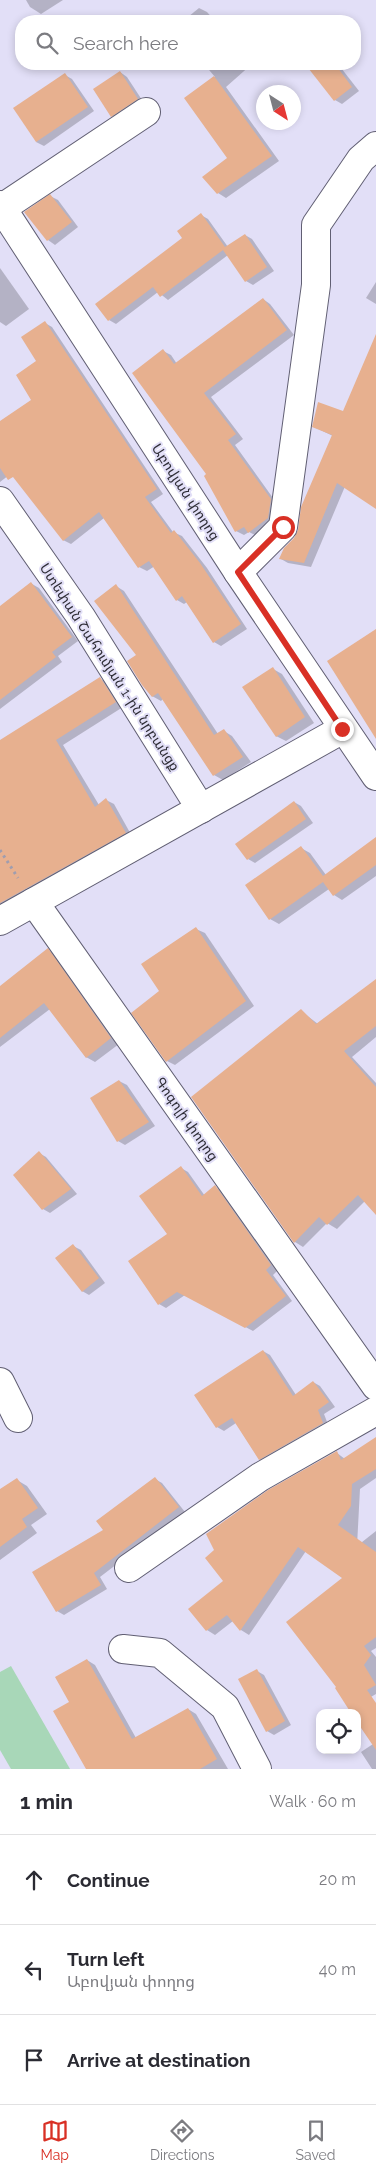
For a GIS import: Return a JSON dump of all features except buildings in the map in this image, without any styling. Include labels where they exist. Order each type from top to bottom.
[{"type":"street","points":[[1,206],[146,112]]},
{"type":"street","points":[[238,572],[283,527],[316,285],[316,225],[361,160],[376,146]]},
{"type":"street","name":"Աբովյան փողոց","points":[[1,206],[238,572],[342,729],[376,776]]},
{"type":"street","name":"Ստեփան Շահումյան 1-ին նրբանցք","points":[[0,501],[81,616],[201,809]]},
{"type":"street","points":[[0,920],[342,729]]},
{"type":"street","name":"Գոգոլի փողոց","points":[[34,902],[376,1386]]},
{"type":"street","points":[[0,1382],[18,1418]]},
{"type":"street","points":[[129,1568],[260,1478],[376,1411]]},
{"type":"street","points":[[123,1649],[160,1652],[224,1707],[257,1769]]},
{"type":"path","points":[[0,850],[34,902]]},
{"type":"green space","points":[[11,1666],[70,1769],[11,1769],[0,1750],[0,1672]]},
{"type":"route","points":[[283,527],[238,572],[342,729]]}]
